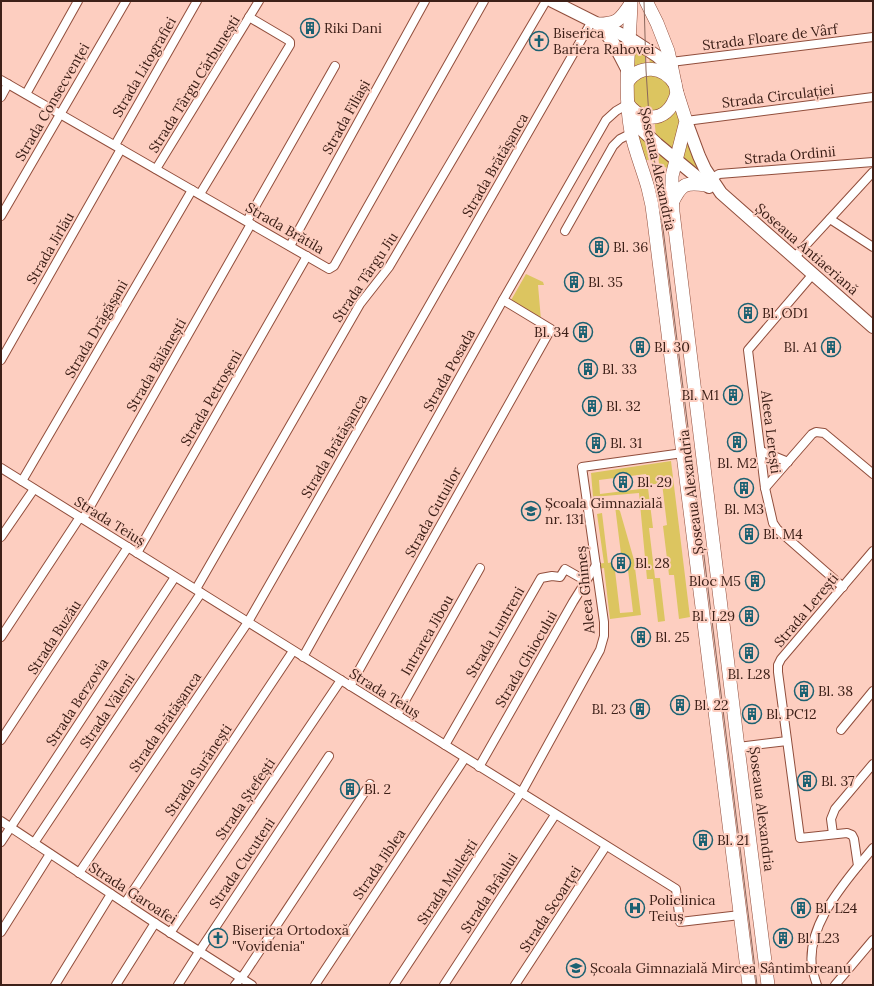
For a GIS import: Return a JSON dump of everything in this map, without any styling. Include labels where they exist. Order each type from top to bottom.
[{"type":"main road","points":[[552,1],[629,38],[671,65]]},
{"type":"main road","points":[[646,1],[662,34],[686,121],[709,183],[683,186],[677,193],[672,203]]},
{"type":"main road","points":[[595,22],[606,24],[616,22],[624,14],[630,3]]},
{"type":"main road","name":"Șoseaua Alexandria","points":[[630,3],[628,109],[632,133],[649,190],[653,210],[749,985]]},
{"type":"main road","points":[[595,22],[614,44],[628,76],[646,70],[660,71],[667,74],[672,79],[676,88],[674,101],[664,113],[649,117],[628,109]]},
{"type":"main road","name":"Șoseaua Antiaeriană","points":[[628,109],[646,135],[676,161],[721,193],[873,327]]},
{"type":"main road","name":"Șoseaua Alexandria","points":[[686,121],[672,183],[672,203],[768,985]]},
{"type":"street","points":[[26,94],[78,1]]},
{"type":"street","name":"Strada Consecvenței","points":[[1,216],[126,1]]},
{"type":"street","name":"Strada Litografiei","points":[[118,147],[197,1]]},
{"type":"street","points":[[249,17],[259,1]]},
{"type":"street","name":"Strada Filiași","points":[[290,246],[425,1]]},
{"type":"street","name":"Strada Brătila","points":[[5,82],[330,269],[334,266],[484,1]]},
{"type":"street","name":"Strada Târgu Jiu","points":[[198,591],[360,304],[390,268],[546,1]]},
{"type":"street","name":"Strada Târgu Cărbunești","points":[[156,169],[249,17],[288,40],[290,45],[200,194]]},
{"type":"street","name":"Strada Brătășanca","points":[[79,873],[248,622],[595,22]]},
{"type":"street","name":"Strada Floare de Vârf","points":[[671,65],[873,37]]},
{"type":"street","points":[[249,222],[335,66]]},
{"type":"street","points":[[1,97],[5,82]]},
{"type":"street","name":"Strada Circulației","points":[[686,121],[873,97]]},
{"type":"street","name":"Strada Posada","points":[[303,657],[503,300],[606,120],[616,111],[628,109]]},
{"type":"street","points":[[565,231],[613,146],[620,138],[632,133]]},
{"type":"street","name":"Strada Jirlău","points":[[1,360],[118,147]]},
{"type":"street","name":"Strada Ordinii","points":[[709,183],[719,174],[873,162]]},
{"type":"street","points":[[794,258],[873,172]]},
{"type":"street","name":"Strada Drăgășani","points":[[22,481],[192,190]]},
{"type":"street","points":[[830,219],[873,247]]},
{"type":"street","name":"Strada Bălănești","points":[[1,637],[81,518],[249,222]]},
{"type":"street","name":"Strada Petroșeni","points":[[137,553],[307,256]]},
{"type":"street","name":"Aleea Lerești","points":[[813,274],[748,350],[765,488],[773,523],[777,529],[843,587]]},
{"type":"street","name":"Strada Gutuilor","points":[[350,686],[551,329],[503,300]]},
{"type":"street","points":[[765,488],[812,434],[816,432],[824,433],[873,474]]},
{"type":"street","points":[[761,451],[788,462]]},
{"type":"street","name":"Aleea Ghimeș","points":[[520,793],[591,668],[600,650],[604,636],[604,622],[582,467],[683,453]]},
{"type":"street","name":"Strada Teiuș","points":[[1,468],[676,890],[680,922],[740,915]]},
{"type":"street","points":[[1,537],[34,489]]},
{"type":"street","name":"Strada Buzău","points":[[1,740],[128,547]]},
{"type":"street","name":"Strada Lerești","points":[[858,866],[854,839],[852,835],[847,833],[800,838],[778,665],[781,659],[873,551]]},
{"type":"street","name":"Strada Ghiocului","points":[[479,767],[596,565]]},
{"type":"street","name":"Intrarea Jibou","points":[[397,715],[480,568]]},
{"type":"street","name":"Strada Luntreni","points":[[445,745],[541,578],[552,576],[560,577],[565,569],[586,581]]},
{"type":"street","name":"Strada Berzovia","points":[[1,842],[175,577]]},
{"type":"street","name":"Strada Văleni","points":[[34,843],[198,591]]},
{"type":"street","name":"Strada Surănești","points":[[125,903],[293,651]]},
{"type":"street","name":"Strada Ștefești","points":[[170,933],[341,680]]},
{"type":"street","points":[[841,730],[873,691]]},
{"type":"street","points":[[738,747],[788,741]]},
{"type":"street","name":"Strada Cucuteni","points":[[178,985],[329,756]]},
{"type":"street","name":"Strada Jiblea","points":[[315,985],[465,758]]},
{"type":"street","points":[[833,834],[831,819],[835,809],[873,764]]},
{"type":"street","points":[[235,985],[370,784]]},
{"type":"street","name":"Strada Miulești","points":[[394,985],[520,793]]},
{"type":"street","name":"Strada Brâului","points":[[444,985],[556,815]]},
{"type":"street","name":"Strada Garoafei","points":[[1,821],[199,952],[252,985]]},
{"type":"street","name":"Strada Scoarței","points":[[516,985],[606,846]]},
{"type":"street","points":[[817,985],[812,966],[812,955],[819,926],[830,904],[873,848]]},
{"type":"street","points":[[1,932],[50,854]]},
{"type":"street","points":[[55,985],[111,894]]},
{"type":"street","points":[[116,985],[155,923]]},
{"type":"street","points":[[835,985],[873,940]]},
{"type":"shaded area","points":[[629,38],[645,48],[646,70],[650,69],[649,51],[665,62],[714,183],[676,161],[673,171],[659,164],[654,117],[649,118],[654,162],[639,160],[628,81]]},
{"type":"shaded area","points":[[526,274],[543,282],[544,285],[538,285],[541,320],[510,302]]},
{"type":"shaded area","points":[[671,461],[690,617],[679,619],[674,575],[669,575],[663,526],[667,525],[662,483],[648,485],[646,474],[599,480],[600,494],[648,488],[653,528],[649,528],[655,578],[660,578],[665,621],[658,622],[653,579],[647,579],[639,493],[593,497],[591,473]]},
{"type":"shaded area","points":[[615,506],[620,511],[634,560],[641,615],[610,619],[604,568],[598,569],[597,564],[604,563],[597,514],[602,513],[608,563],[614,562],[620,613],[633,612],[627,561],[622,562]]},
{"type":"tram line","points":[[644,1],[649,117],[757,985]]},
{"type":"place","name":"Riki Dani","points":[[310,28]]},
{"type":"place","name":"Biserica Bariera Rahovei","points":[[539,41]]},
{"type":"place","name":"Bl. 36","points":[[599,247]]},
{"type":"place","name":"Bl. 35","points":[[574,282]]},
{"type":"place","name":"Bl. OD1","points":[[748,313]]},
{"type":"place","name":"Bl. 34","points":[[583,332]]},
{"type":"place","name":"Bl. 30","points":[[640,347]]},
{"type":"place","name":"Bl. A1","points":[[831,347]]},
{"type":"place","name":"Bl. 33","points":[[588,369]]},
{"type":"place","name":"Bl. M1","points":[[733,395]]},
{"type":"place","name":"Bl. 32","points":[[592,406]]},
{"type":"place","name":"Bl. M2","points":[[737,442]]},
{"type":"place","name":"Bl. 31","points":[[596,443]]},
{"type":"place","name":"Bl. 29","points":[[623,482]]},
{"type":"place","name":"Bl. M3","points":[[744,488]]},
{"type":"place","name":"Școala Gimnazială nr. 131","points":[[531,511]]},
{"type":"place","name":"Bl. M4","points":[[749,534]]},
{"type":"place","name":"Bl. 28","points":[[621,563]]},
{"type":"place","name":"Bloc M5","points":[[755,581]]},
{"type":"place","name":"Bl. L29","points":[[749,616]]},
{"type":"place","name":"Bl. 25","points":[[641,637]]},
{"type":"place","name":"Bl. L28","points":[[749,653]]},
{"type":"place","name":"Bl. 38","points":[[804,691]]},
{"type":"place","name":"Bl. 22","points":[[680,705]]},
{"type":"place","name":"Bl. 23","points":[[640,709]]},
{"type":"place","name":"Bl. PC12","points":[[752,714]]},
{"type":"place","name":"Bl. 37","points":[[807,781]]},
{"type":"place","name":"Bl. 2","points":[[350,789]]},
{"type":"place","name":"Bl. 21","points":[[703,840]]},
{"type":"place","name":"Policlinica Teiuș","points":[[635,908]]},
{"type":"place","name":"Bl. L24","points":[[801,908]]},
{"type":"place","name":"Biserica Ortodoxă \"Vovidenia\"","points":[[218,938]]},
{"type":"place","name":"Bl. L23","points":[[783,938]]},
{"type":"place","name":"Școala Gimnazială Mircea Sântimbreanu","points":[[576,968]]}]
